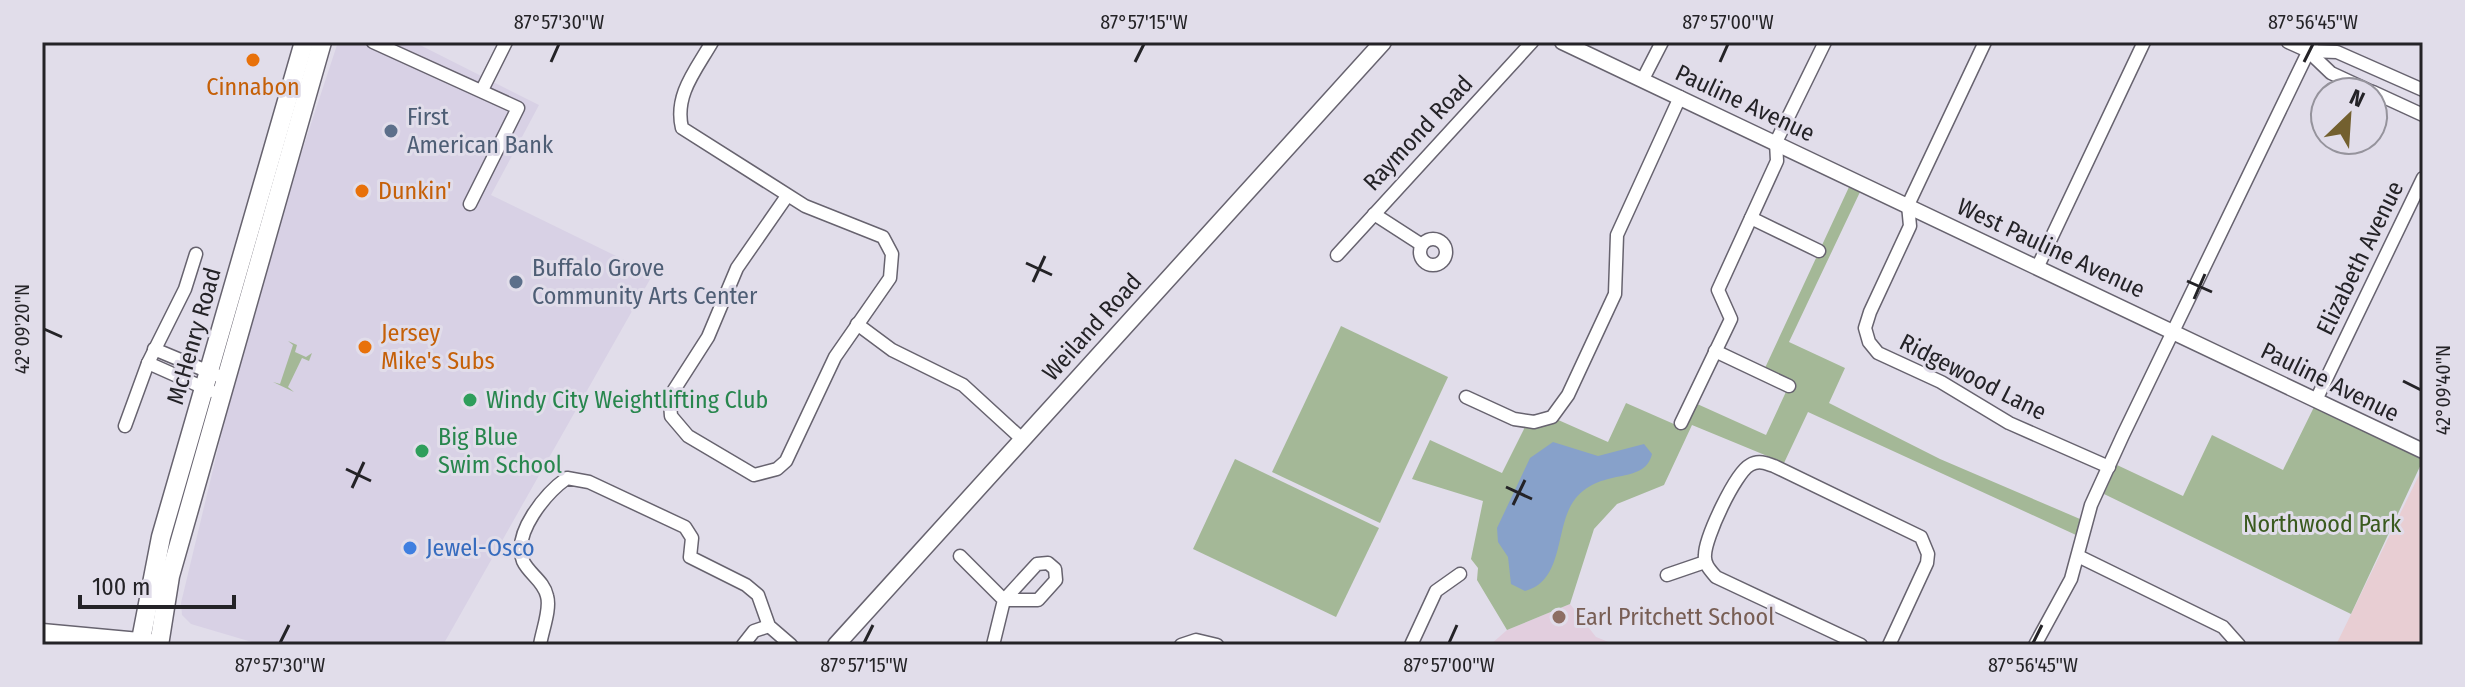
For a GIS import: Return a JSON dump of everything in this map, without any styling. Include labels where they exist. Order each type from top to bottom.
[{"type":"main road","name":"McHenry Road","points":[[152,644],[215,383],[304,42]]},
{"type":"main road","name":"McHenry Road","points":[[215,383],[322,42]]},
{"type":"main road","name":"Weiland Road","points":[[836,645],[1383,42]]},
{"type":"main road","points":[[42,633],[152,644]]},
{"type":"street","points":[[373,42],[518,108],[470,204]]},
{"type":"street","points":[[482,90],[506,42]]},
{"type":"street","points":[[712,42],[682,93],[678,111],[682,128],[787,196],[826,215],[870,230],[889,244],[894,265],[890,278],[835,357],[792,452],[777,469],[754,475],[739,469],[688,436],[671,416],[674,390],[708,337],[729,281],[787,196]]},
{"type":"street","name":"Raymond Road","points":[[1337,255],[1532,42]]},
{"type":"street","name":"Pauline Avenue","points":[[1562,42],[1908,205]]},
{"type":"street","points":[[1643,79],[1662,42]]},
{"type":"street","points":[[1681,423],[1731,319],[1718,290],[1777,161],[1776,142],[1825,42]]},
{"type":"street","name":"Ridgewood Lane","points":[[1985,42],[1908,205],[1910,226],[1865,328],[1869,342],[1878,353],[1941,382],[2009,423],[2109,467]]},
{"type":"street","points":[[2038,266],[2144,42]]},
{"type":"street","points":[[2288,42],[2337,52],[2423,90]]},
{"type":"street","points":[[2310,47],[2331,73],[2338,76]]},
{"type":"street","points":[[2035,645],[2071,579],[2091,505],[2310,47]]},
{"type":"street","points":[[1466,397],[1514,419],[1534,422],[1552,417],[1568,395],[1615,294],[1617,235],[1680,97]]},
{"type":"street","points":[[2389,99],[2423,115]]},
{"type":"street","name":"Elizabeth Avenue","points":[[2316,400],[2423,178]]},
{"type":"street","name":"West Pauline Avenue","points":[[1908,205],[2174,331]]},
{"type":"street","points":[[1374,214],[1422,245]]},
{"type":"street","points":[[1751,218],[1819,251]]},
{"type":"street","points":[[125,426],[154,349],[185,289],[196,254]]},
{"type":"street","points":[[857,324],[892,350],[963,385],[1022,439]]},
{"type":"street","name":"Pauline Avenue","points":[[2174,331],[2423,451]]},
{"type":"street","points":[[154,349],[215,383]]},
{"type":"street","points":[[1715,351],[1789,386]]},
{"type":"street","points":[[148,363],[215,383]]},
{"type":"street","points":[[1861,645],[1716,577],[1705,562],[1706,544],[1739,475],[1760,462],[1774,466],[1921,537],[1928,554],[1927,563],[1889,645]]},
{"type":"street","points":[[540,645],[548,598],[541,583],[524,564],[520,549],[524,532],[551,490],[567,478],[589,482],[685,527],[692,538],[690,557],[746,585],[758,595],[769,626],[791,645]]},
{"type":"street","points":[[960,556],[1004,600],[993,645]]},
{"type":"street","points":[[2078,556],[2223,627],[2239,645]]},
{"type":"street","points":[[1667,575],[1705,562]]},
{"type":"street","points":[[1411,645],[1436,591],[1460,574]]},
{"type":"street","points":[[743,645],[754,631],[769,626]]},
{"type":"street","points":[[1181,645],[1196,640],[1217,645]]},
{"type":"shaded area","points":[[338,42],[414,42],[539,105],[491,195],[653,274],[443,645],[262,645],[191,624],[182,615],[181,603],[268,254]]},
{"type":"shaded area","points":[[2420,473],[2423,474],[2423,645],[2336,645]]},
{"type":"shaded area","name":"Earl Pritchett School","points":[[1570,604],[1596,637],[1616,645],[1490,645],[1507,630]]},
{"type":"green space","points":[[1849,187],[1860,192],[1789,342],[1845,368],[1829,403],[1940,459],[2080,519],[2076,535],[1808,412],[1784,463],[1692,425],[1664,485],[1617,504],[1594,529],[1570,604],[1507,630],[1477,580],[1478,568],[1471,559],[1483,501],[1412,479],[1430,440],[1502,473],[1525,427],[1556,419],[1608,442],[1626,403],[1683,428],[1695,403],[1766,435],[1791,381],[1765,368]]},
{"type":"green space","points":[[1341,326],[1448,377],[1380,523],[1272,472]]},
{"type":"green space","points":[[288,341],[297,345],[295,352],[306,357],[312,353],[309,361],[302,358],[288,387],[294,392],[273,382],[280,384],[293,345]]},
{"type":"green space","name":"Northwood Park","points":[[2314,407],[2423,460],[2351,614],[2104,494],[2117,465],[2183,496],[2212,435],[2283,470]]},
{"type":"green space","points":[[1235,459],[1379,528],[1336,617],[1193,549]]},
{"type":"water","points":[[1553,442],[1598,456],[1644,444],[1652,454],[1640,470],[1595,484],[1573,502],[1567,513],[1553,566],[1538,585],[1525,591],[1511,584],[1508,557],[1498,542],[1497,528],[1530,458]]},
{"type":"place","name":"Cinnabon","points":[[253,60]]},
{"type":"place","name":"First American Bank","points":[[391,131]]},
{"type":"place","name":"Dunkin'","points":[[362,191]]},
{"type":"place","name":"Buffalo Grove Community Arts Center","points":[[516,282]]},
{"type":"place","name":"Jersey Mike's Subs","points":[[365,347]]},
{"type":"place","name":"Windy City Weightlifting Club","points":[[470,400]]},
{"type":"place","name":"Big Blue Swim School","points":[[422,451]]},
{"type":"place","name":"Jewel-Osco","points":[[410,548]]},
{"type":"place","name":"Earl Pritchett School","points":[[1559,617]]}]
